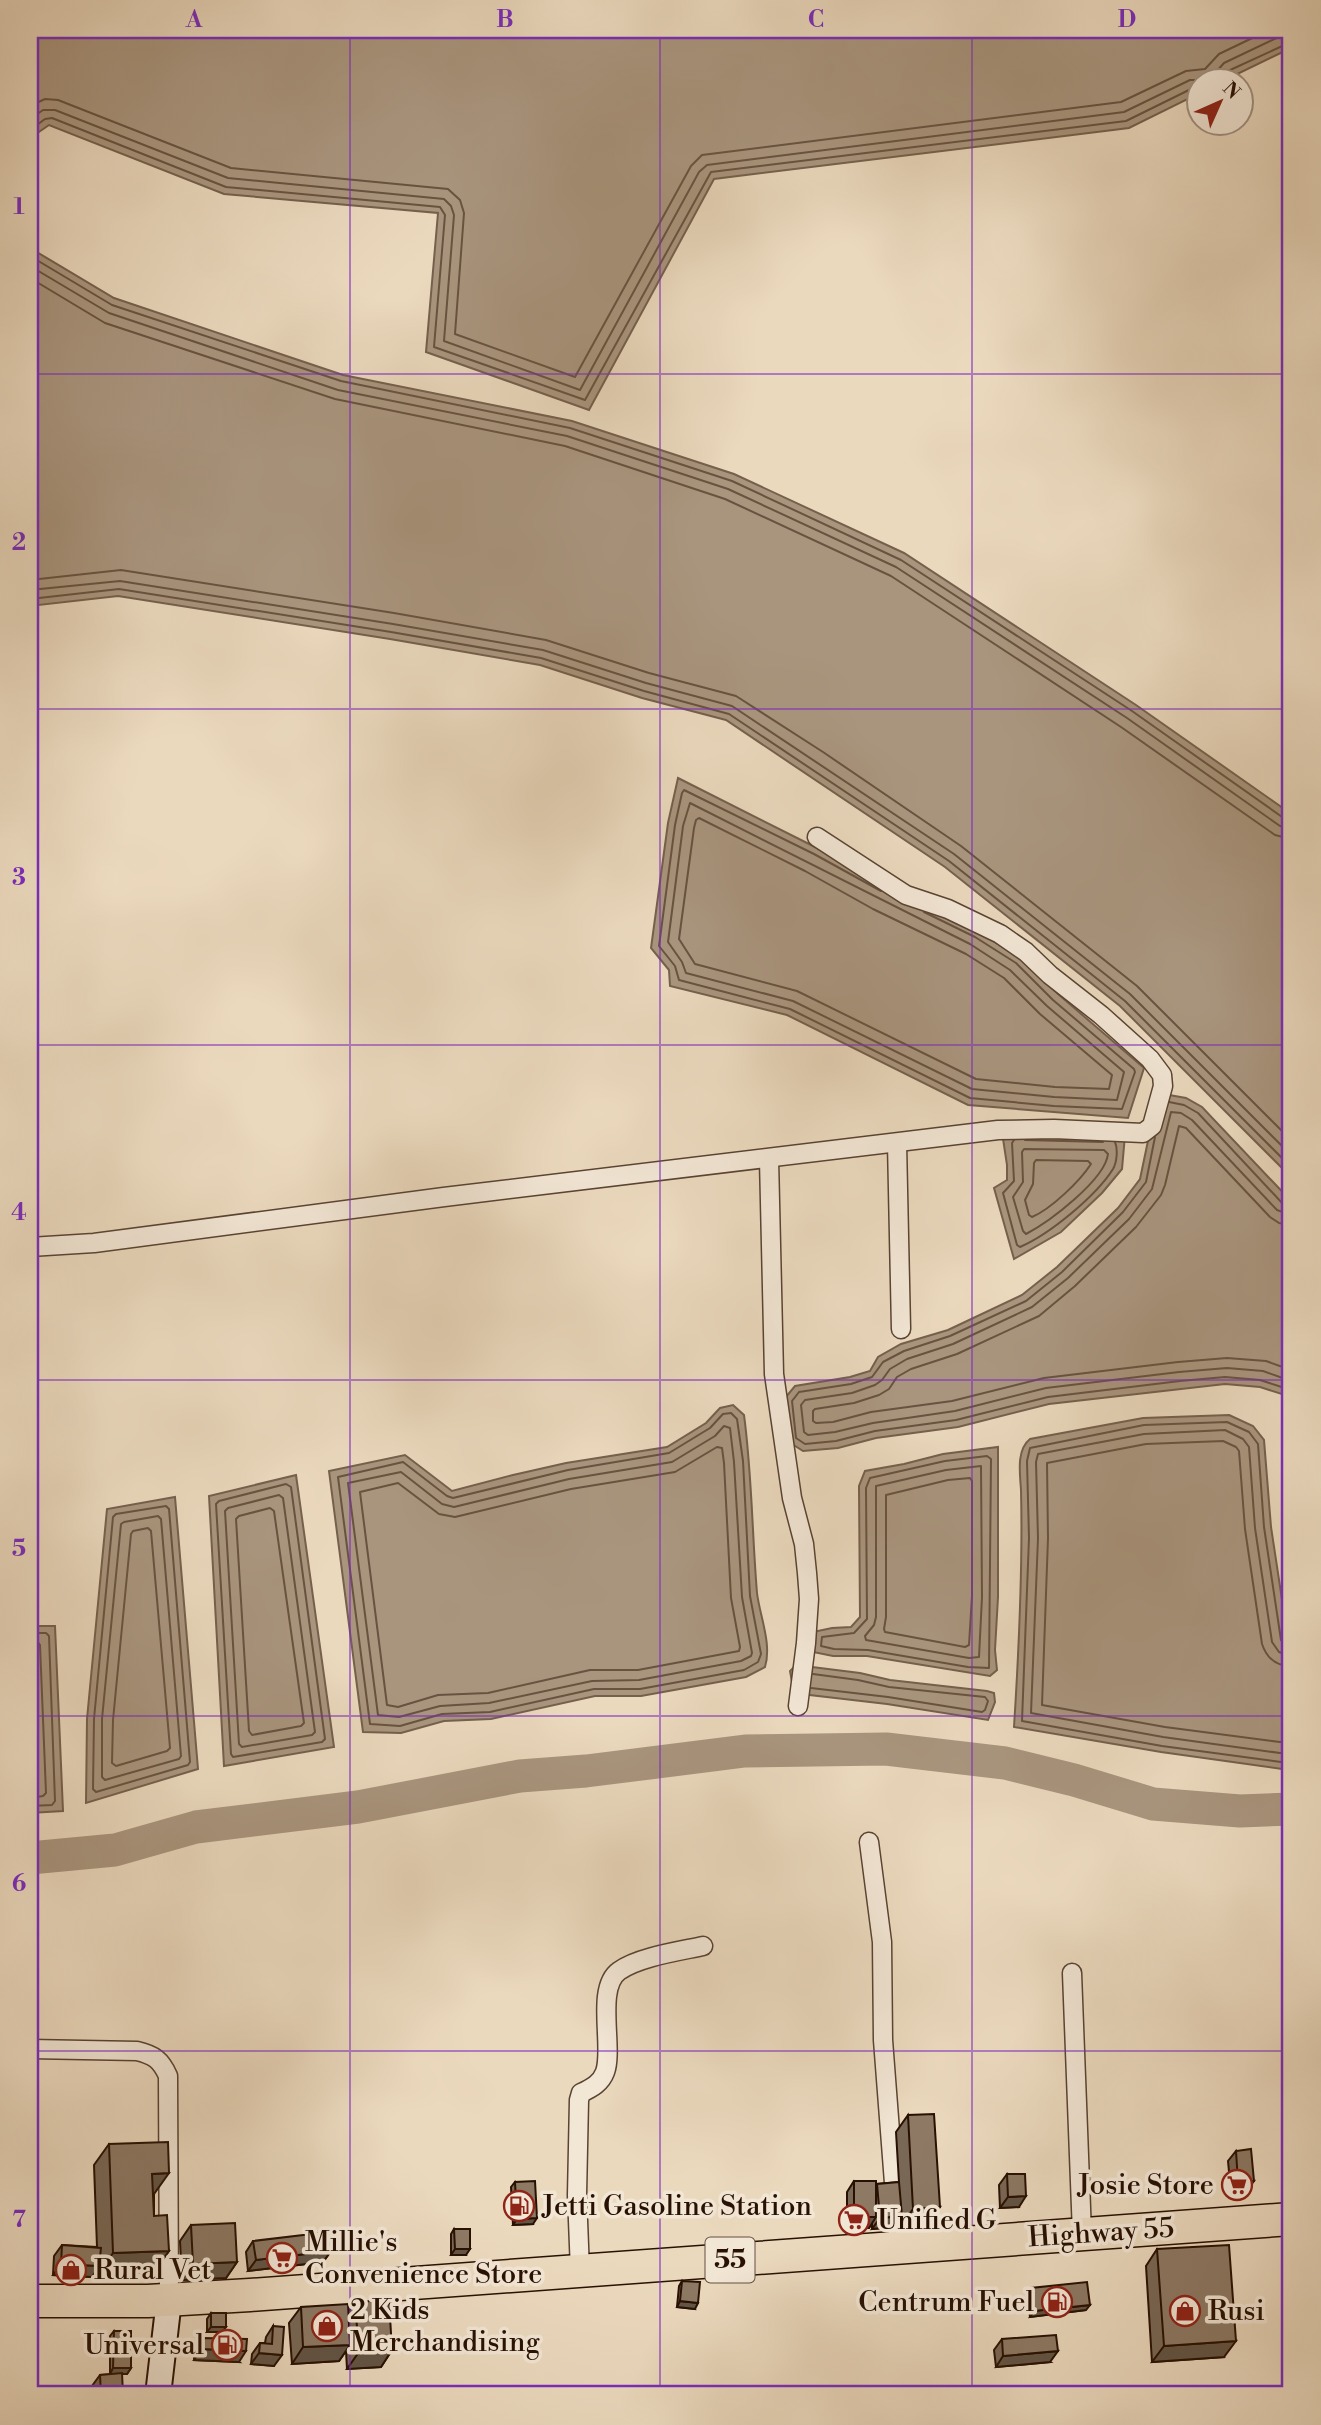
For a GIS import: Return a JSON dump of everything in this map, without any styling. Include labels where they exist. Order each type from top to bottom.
[{"type":"highway","name":"Highway 55","points":[[30,2301],[169,2300],[1291,2219]]},
{"type":"main road","points":[[158,2395],[169,2300]]},
{"type":"street","points":[[30,1247],[94,1243],[444,1197],[998,1130],[1054,1129],[1143,1133],[1152,1126],[1163,1086],[1163,1075],[1150,1059],[1111,1024],[1049,975],[1026,952],[999,934],[948,909],[906,895],[817,837]]},
{"type":"street","points":[[897,1143],[901,1329]]},
{"type":"street","points":[[769,1159],[774,1374],[792,1498],[804,1544],[808,1586],[806,1643],[798,1706]]},
{"type":"street","points":[[869,1842],[882,1942],[883,2040],[899,2248]]},
{"type":"street","points":[[580,2272],[577,2195],[579,2101],[582,2093],[594,2088],[606,2070],[609,1987],[618,1972],[648,1959],[703,1946]]},
{"type":"street","points":[[1072,1973],[1082,2234]]},
{"type":"street","points":[[30,2049],[137,2051],[153,2055],[163,2065],[168,2077],[169,2300]]},
{"type":"water","points":[[30,30],[1291,30],[1291,48],[1254,66],[1184,66],[1184,101],[1129,128],[714,179],[589,410],[426,352],[438,213],[224,194],[49,125],[30,138]]},
{"type":"water","points":[[30,248],[114,298],[343,375],[572,421],[734,474],[904,553],[1136,705],[1280,806],[1291,815],[1291,1177],[1120,1006],[945,867],[726,720],[642,698],[540,665],[390,639],[118,596],[30,606]]},
{"type":"water","points":[[678,778],[978,931],[1020,958],[1144,1068],[1128,1118],[968,1105],[787,1015],[670,986],[669,970],[651,948],[668,823]]},
{"type":"water","points":[[1158,1093],[1186,1098],[1202,1107],[1291,1201],[1291,1397],[1260,1387],[1225,1384],[1049,1404],[958,1427],[876,1438],[838,1448],[803,1451],[789,1442],[785,1398],[795,1386],[870,1371],[878,1357],[901,1344],[948,1330],[1022,1295],[1057,1267],[1118,1208],[1140,1179]]},
{"type":"water","points":[[1002,1132],[1125,1135],[1122,1169],[1102,1193],[1061,1232],[1014,1259],[994,1188],[1007,1180]]},
{"type":"water","points":[[733,1405],[744,1415],[757,1593],[767,1649],[765,1667],[746,1677],[641,1696],[595,1696],[491,1719],[444,1721],[401,1733],[363,1732],[329,1471],[405,1455],[452,1491],[566,1463],[667,1447],[706,1423],[720,1408]]},
{"type":"water","points":[[1229,1415],[1253,1426],[1264,1440],[1271,1527],[1291,1659],[1291,1767],[1282,1769],[1161,1752],[1014,1727],[1021,1579],[1020,1463],[1026,1444],[1030,1439],[1143,1418]]},
{"type":"water","points":[[998,1447],[997,1670],[990,1676],[867,1656],[833,1656],[813,1652],[813,1632],[851,1627],[860,1617],[859,1486],[865,1471],[943,1454]]},
{"type":"water","points":[[296,1475],[334,1747],[224,1766],[209,1496]]},
{"type":"water","points":[[175,1497],[198,1769],[86,1803],[87,1719],[107,1509]]},
{"type":"water","points":[[30,1626],[55,1626],[63,1811],[30,1813]]},
{"type":"water","points":[[796,1665],[860,1673],[890,1680],[987,1691],[994,1693],[995,1702],[988,1720],[801,1694],[792,1682],[790,1671]]},
{"type":"building","points":[[934,2114],[940,2207],[913,2209],[908,2115]]},
{"type":"building","points":[[168,2142],[169,2173],[152,2174],[154,2216],[167,2215],[169,2251],[113,2253],[109,2144]]},
{"type":"building","points":[[1251,2149],[1254,2181],[1238,2182],[1236,2151]]},
{"type":"building","points":[[1007,2174],[1025,2174],[1026,2196],[1008,2197]]},
{"type":"building","points":[[535,2181],[537,2218],[517,2219],[515,2182]]},
{"type":"building","points":[[854,2181],[876,2181],[876,2217],[854,2217]]},
{"type":"building","points":[[899,2182],[902,2216],[880,2218],[877,2184]]},
{"type":"building","points":[[235,2223],[237,2262],[193,2264],[191,2225]]},
{"type":"building","points":[[454,2229],[470,2229],[470,2249],[455,2249]]},
{"type":"building","points":[[328,2232],[331,2251],[256,2260],[253,2241]]},
{"type":"building","points":[[62,2245],[101,2248],[99,2266],[61,2264]]},
{"type":"building","name":"Rusi","points":[[1229,2245],[1236,2341],[1164,2346],[1157,2249]]},
{"type":"building","points":[[682,2281],[700,2282],[698,2303],[680,2301]]},
{"type":"building","name":"Centrum Fuel","points":[[1087,2282],[1090,2305],[1034,2311],[1031,2288]]},
{"type":"building","points":[[389,2300],[392,2350],[359,2352],[355,2302]]},
{"type":"building","points":[[348,2304],[350,2345],[303,2347],[301,2307]]},
{"type":"building","points":[[211,2313],[226,2313],[226,2327],[211,2327]]},
{"type":"building","points":[[273,2326],[284,2327],[282,2355],[259,2353],[260,2343],[272,2344]]},
{"type":"building","points":[[114,2331],[131,2331],[131,2368],[113,2368]]},
{"type":"building","points":[[1056,2335],[1058,2351],[1003,2356],[1002,2339]]},
{"type":"building","points":[[202,2338],[247,2339],[246,2351],[202,2349]]},
{"type":"building","points":[[122,2373],[123,2394],[101,2395],[100,2375]]},
{"type":"waterway","points":[[30,1858],[115,1850],[196,1827],[358,1807],[520,1776],[586,1771],[745,1751],[886,1749],[1005,1763],[1153,1804],[1240,1811],[1291,1809]]},
{"type":"place","name":"Josie Store","points":[[1237,2185]]},
{"type":"place","name":"Jetti Gasoline Station","points":[[519,2206]]},
{"type":"place","name":"Unified G","points":[[854,2220]]},
{"type":"place","name":"Millie's Convenience Store","points":[[282,2258]]},
{"type":"place","name":"Rural Vet","points":[[71,2270]]},
{"type":"place","name":"Centrum Fuel","points":[[1057,2302]]},
{"type":"place","name":"Rusi","points":[[1185,2311]]},
{"type":"place","name":"2 Kids Merchandising","points":[[327,2326]]},
{"type":"place","name":"Universal","points":[[227,2345]]}]
